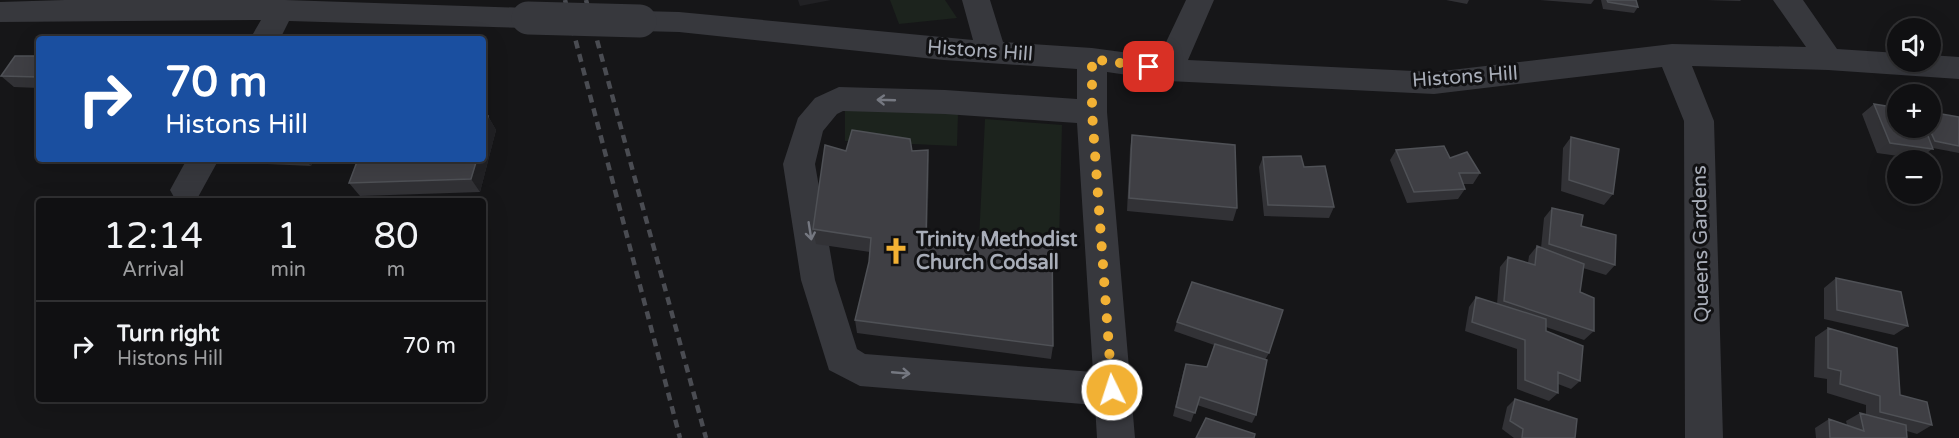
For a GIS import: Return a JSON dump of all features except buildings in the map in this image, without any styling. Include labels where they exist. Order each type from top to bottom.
[{"type":"street","points":[[976,0],[990,52]]},
{"type":"street","points":[[1168,70],[1200,0]]},
{"type":"street","points":[[1786,0],[1802,17],[1828,59]]},
{"type":"street","name":"Histons Hill","points":[[0,12],[136,4],[233,4],[281,9],[679,22],[944,49],[1092,59],[1168,70],[1434,83],[1672,55],[1828,59],[1959,68]]},
{"type":"street","points":[[267,36],[281,9]]},
{"type":"street","points":[[944,49],[945,102]]},
{"type":"street","name":"Queens Gardens","points":[[1672,55],[1699,121],[1704,438]]},
{"type":"street","points":[[1092,59],[1092,112],[1116,438]]},
{"type":"street","points":[[1092,112],[945,102],[839,99],[826,106],[809,127],[799,164],[818,280],[842,359],[860,370],[1112,390]]},
{"type":"street","points":[[186,190],[201,162]]},
{"type":"shaded area","points":[[890,0],[945,0],[957,18],[899,24]]},
{"type":"shaded area","points":[[845,108],[958,113],[957,146],[845,141]]},
{"type":"shaded area","points":[[985,119],[1062,125],[1059,243],[979,239]]},
{"type":"railway","points":[[565,0],[680,438]]},
{"type":"railway","points":[[586,0],[706,438]]},
{"type":"place","name":"Trinity Methodist Church Codsall","points":[[896,251]]},
{"type":"route","points":[[1112,390],[1092,112],[1092,59],[1149,67]]}]
